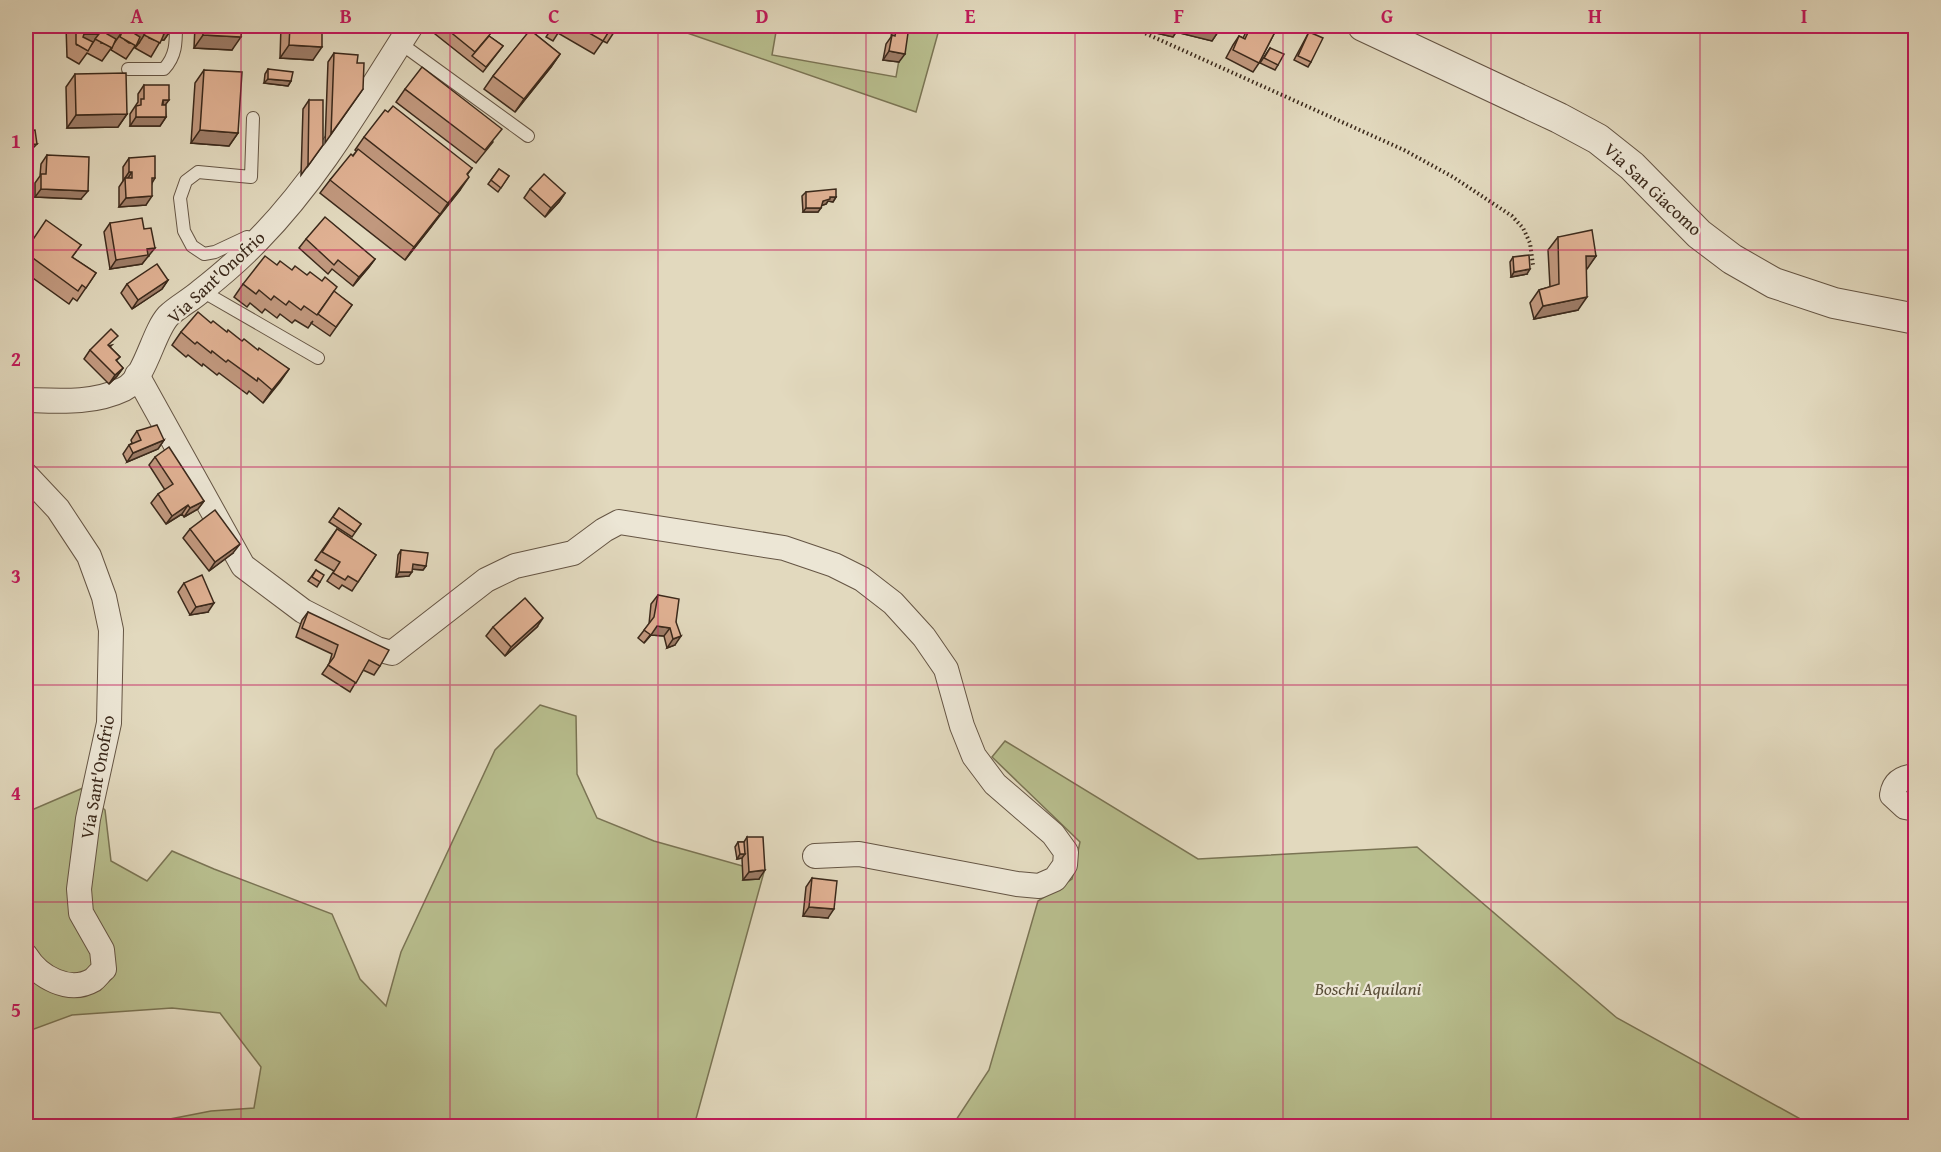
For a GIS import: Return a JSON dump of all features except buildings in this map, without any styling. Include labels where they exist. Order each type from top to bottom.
[{"type":"street","name":"Via San Giacomo","points":[[1363,26],[1528,103],[1598,139],[1632,166],[1699,234],[1732,259],[1774,283],[1834,303],[1916,319]]},
{"type":"street","name":"Via Sant'Onofrio","points":[[26,400],[64,401],[100,398],[126,388],[137,375],[168,317],[202,291],[258,240],[301,190],[350,124],[406,34]]},
{"type":"street","points":[[137,375],[243,566],[303,611],[384,651],[392,653],[486,580],[515,567],[573,553],[604,530],[620,522],[784,548],[834,565],[862,579],[893,603],[924,637],[946,669],[962,726],[974,756],[995,784],[1053,834],[1066,852],[1065,865],[1055,879],[1039,886],[1017,884],[859,854],[815,856]]},
{"type":"street","name":"Via Sant'Onofrio","points":[[26,475],[58,509],[88,556],[104,597],[111,630],[109,723],[88,819],[79,889],[81,913],[102,950],[104,969],[93,980],[79,984],[61,984],[45,976],[26,956]]},
{"type":"street","points":[[1916,776],[1899,781],[1893,787],[1892,795],[1905,807],[1916,809]]},
{"type":"lane","points":[[128,69],[164,69],[173,60],[176,26]]},
{"type":"lane","points":[[406,34],[528,136]]},
{"type":"lane","points":[[253,118],[251,177],[198,172],[186,181],[180,198],[184,231],[192,246],[204,254],[214,252],[247,237],[258,240]]},
{"type":"lane","points":[[202,291],[318,358]]},
{"type":"path","points":[[1129,26],[1404,150],[1453,177],[1512,216],[1523,228],[1530,243],[1533,265]]},
{"type":"green space","points":[[667,26],[777,26],[772,55],[896,77],[905,26],[940,26],[916,112]]},
{"type":"green space","points":[[540,705],[576,716],[577,774],[597,818],[654,841],[764,872],[694,1126],[159,1126],[160,1121],[211,1111],[254,1108],[261,1067],[220,1013],[172,1008],[72,1015],[26,1032],[27,812],[83,788],[105,810],[111,861],[147,881],[172,851],[332,914],[360,979],[386,1006],[401,952],[495,750]]},
{"type":"green space","name":"Boschi Aquilani","points":[[1005,741],[1198,859],[1417,847],[1617,1018],[1813,1126],[952,1126],[989,1070],[1038,901],[1072,879],[1080,842],[992,757]]}]
